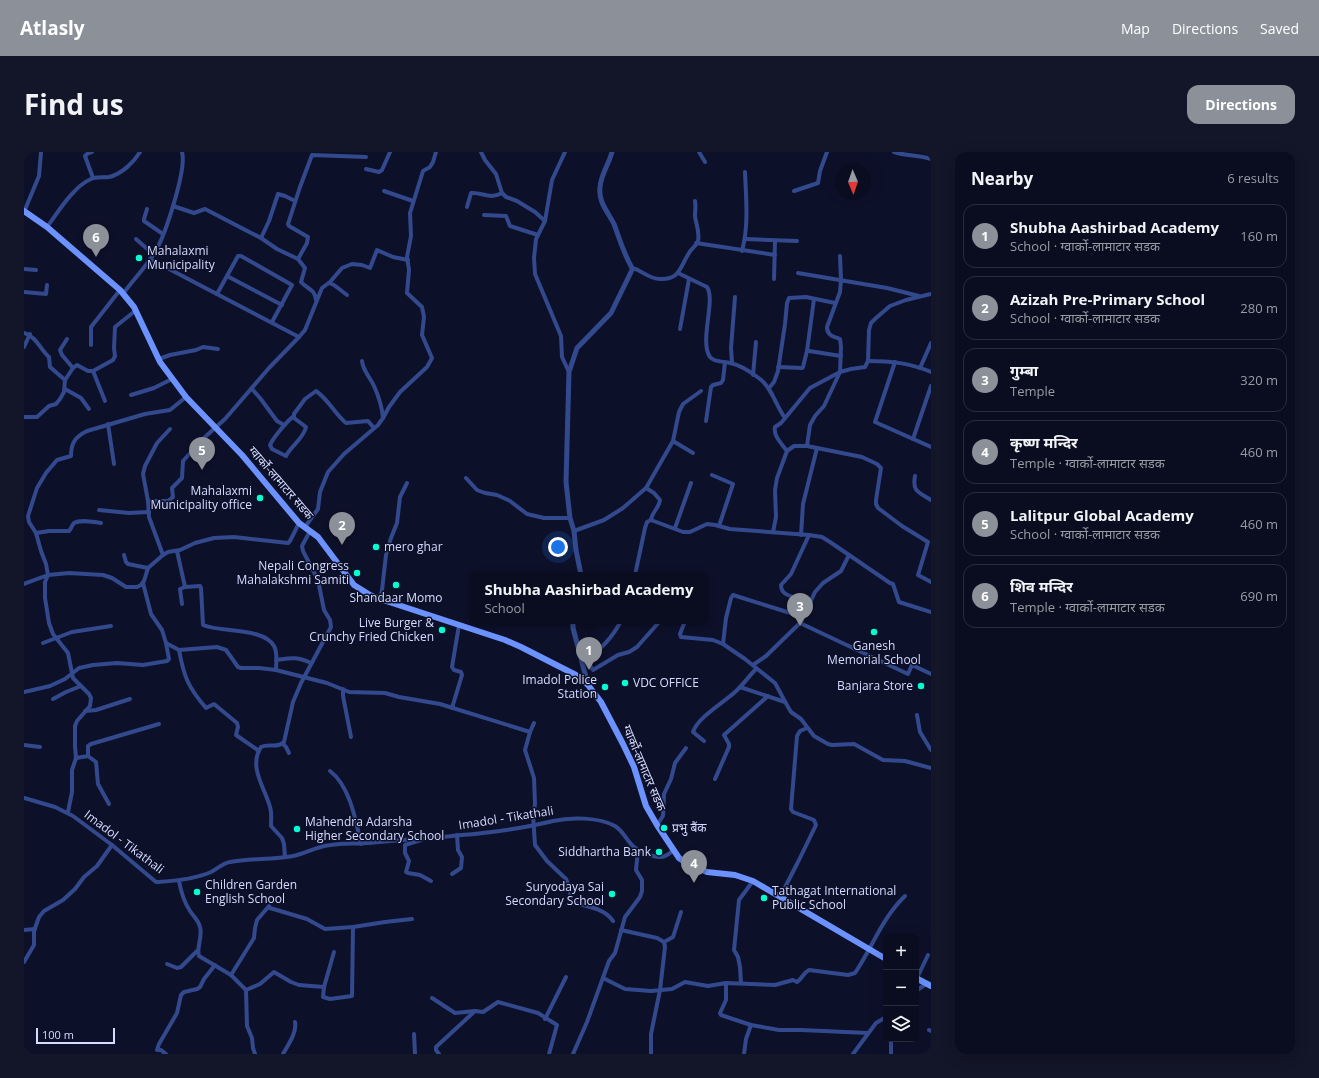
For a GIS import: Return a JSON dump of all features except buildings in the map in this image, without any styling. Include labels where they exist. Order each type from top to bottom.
[{"type":"main road","name":"ग्वार्को-लामाटार सडक","points":[[24,212],[47,227],[122,292],[135,311],[159,359],[186,397],[242,455],[305,527],[318,537],[354,585],[370,595],[380,599],[521,647],[576,675],[588,685],[601,702],[634,767],[646,806],[679,858],[686,863],[707,872],[735,875],[753,881],[883,957]]},
{"type":"main road","points":[[919,980],[928,985]]},
{"type":"street","points":[[24,212],[39,176],[41,152]]},
{"type":"street","points":[[92,152],[86,156],[93,178]]},
{"type":"street","points":[[47,227],[72,195],[82,185],[93,178],[111,177],[132,163],[140,152]]},
{"type":"street","points":[[91,345],[91,327],[152,256],[163,234],[173,206],[183,160],[182,152]]},
{"type":"street","points":[[366,169],[380,172],[390,152]]},
{"type":"street","points":[[24,692],[58,683],[79,668],[117,663],[143,665],[167,661],[169,659],[162,630],[152,614],[143,583],[148,568],[168,552],[177,551],[195,543],[222,536],[288,543],[305,527],[318,509],[320,491],[328,472],[344,454],[374,428],[383,418],[388,407],[400,392],[427,367],[432,358],[422,335],[424,317],[422,307],[407,293],[409,270],[408,260],[411,236],[410,213],[423,171],[430,167],[436,152]]},
{"type":"street","points":[[481,152],[485,160],[496,174],[502,193],[506,197],[517,201],[535,212],[545,221]]},
{"type":"street","points":[[565,152],[552,180],[545,221],[534,247],[535,274],[561,336],[562,357],[569,372]]},
{"type":"street","points":[[580,572],[574,531],[570,518],[566,482],[569,372],[576,348],[611,313],[632,268],[620,243],[613,223],[602,204],[600,196],[601,180],[612,152]]},
{"type":"street","points":[[699,152],[705,162]]},
{"type":"street","points":[[794,191],[818,183],[820,171],[827,152]]},
{"type":"street","points":[[894,152],[902,155],[931,159]]},
{"type":"street","points":[[298,259],[307,243],[308,237],[288,225],[295,201],[312,156],[329,154],[366,157]]},
{"type":"street","points":[[742,251],[747,219],[745,172]]},
{"type":"street","points":[[384,191],[413,201]]},
{"type":"street","points":[[468,207],[471,193],[476,192],[492,196],[502,193]]},
{"type":"street","points":[[260,238],[269,221],[278,194],[295,201]]},
{"type":"street","points":[[632,268],[636,268],[648,277],[660,279],[674,277],[678,273],[689,252],[698,242],[695,201]]},
{"type":"street","points":[[173,206],[194,213],[205,209],[298,259],[305,268],[301,282],[315,293],[316,300]]},
{"type":"street","points":[[148,209],[144,221],[163,234]]},
{"type":"street","points":[[484,215],[506,216],[510,226],[538,235]]},
{"type":"street","points":[[136,239],[152,256],[216,294],[300,337]]},
{"type":"street","points":[[745,239],[797,241]]},
{"type":"street","points":[[774,279],[775,241]]},
{"type":"street","points":[[696,243],[775,255]]},
{"type":"street","points":[[148,501],[168,501],[173,497],[172,488],[182,478],[183,461],[193,450],[194,446],[216,428],[269,368],[300,337],[305,330],[322,288],[329,283],[342,268],[352,264],[370,268],[377,250],[408,260]]},
{"type":"street","points":[[216,294],[238,256],[240,256],[292,284],[272,322]]},
{"type":"street","points":[[807,446],[810,425],[815,416],[824,406],[840,372],[842,347],[840,340],[830,336],[827,332],[827,327],[840,292],[840,256]]},
{"type":"street","points":[[24,269],[36,270]]},
{"type":"street","points":[[678,273],[707,287],[709,290],[710,296],[707,330],[710,357],[716,361],[732,363],[743,367],[760,379],[769,388],[784,418]]},
{"type":"street","points":[[798,273],[887,288],[921,297]]},
{"type":"street","points":[[226,276],[282,305]]},
{"type":"street","points":[[680,329],[689,279]]},
{"type":"street","points":[[329,283],[347,295]]},
{"type":"street","points":[[24,292],[46,294],[47,284]]},
{"type":"street","points":[[787,451],[774,431],[775,427],[781,423],[810,388],[840,372],[865,367],[868,361],[869,330],[871,323],[890,306],[906,300],[931,294]]},
{"type":"street","points":[[732,363],[732,330],[735,297]]},
{"type":"street","points":[[769,388],[774,382],[778,366],[789,298],[795,297],[814,299],[835,304]]},
{"type":"street","points":[[778,366],[803,367],[807,351],[814,299]]},
{"type":"street","points":[[24,417],[37,417],[49,406],[56,404],[65,389],[65,380],[73,368],[77,365],[88,371],[93,371],[113,360],[115,356],[115,327],[135,311]]},
{"type":"street","points":[[24,333],[30,334],[35,339],[43,352],[49,357],[50,367],[65,380]]},
{"type":"street","points":[[24,347],[30,334]]},
{"type":"street","points":[[67,339],[60,350],[62,355],[73,368]]},
{"type":"street","points":[[754,375],[756,342]]},
{"type":"street","points":[[920,368],[931,343]]},
{"type":"street","points":[[159,359],[204,347],[218,349]]},
{"type":"street","points":[[807,351],[841,356]]},
{"type":"street","points":[[362,361],[363,369],[372,381],[380,402],[383,418]]},
{"type":"street","points":[[868,361],[895,362],[931,372]]},
{"type":"street","points":[[706,421],[711,387],[722,383],[725,362]]},
{"type":"street","points":[[895,362],[874,421],[876,424],[930,445]]},
{"type":"street","points":[[93,371],[105,401]]},
{"type":"street","points":[[130,395],[154,388],[172,379]]},
{"type":"street","points":[[913,439],[931,386]]},
{"type":"street","points":[[65,389],[80,398],[89,409]]},
{"type":"street","points":[[252,389],[277,421],[284,426]]},
{"type":"street","points":[[574,531],[604,520],[623,508],[646,488],[672,441],[679,412],[683,404],[701,391]]},
{"type":"street","points":[[294,416],[294,418],[306,427],[305,433],[290,449],[286,456],[272,449],[270,445],[272,440],[294,416],[305,399],[316,392],[322,395],[339,418],[346,423],[368,421],[374,428]]},
{"type":"street","points":[[68,812],[72,792],[72,770],[76,758],[75,726],[77,721],[90,706],[90,698],[89,694],[73,678],[68,653],[54,634],[46,613],[44,590],[48,575],[46,564],[36,533],[26,516],[39,482],[52,464],[57,460],[71,456],[71,447],[74,440],[79,436],[86,431],[108,424],[145,414],[170,410],[186,397]]},
{"type":"street","points":[[108,424],[114,464]]},
{"type":"street","points":[[163,555],[152,525],[143,474],[144,466],[157,443],[170,429]]},
{"type":"street","points":[[672,441],[693,453]]},
{"type":"street","points":[[773,532],[776,517],[775,490],[777,478],[787,451],[794,446],[807,446],[862,457],[877,464],[881,468],[876,504],[878,508],[902,526],[927,540],[928,542],[918,575],[931,582]]},
{"type":"street","points":[[801,535],[803,504],[817,448]]},
{"type":"street","points":[[712,475],[733,484],[720,526]]},
{"type":"street","points":[[915,476],[913,486],[915,489],[931,500]]},
{"type":"street","points":[[466,478],[477,490],[497,495],[510,501],[528,514],[544,518],[570,518]]},
{"type":"street","points":[[380,599],[386,555],[397,523],[400,497],[406,483]]},
{"type":"street","points":[[674,528],[691,483]]},
{"type":"street","points":[[636,572],[647,522],[651,520],[658,508],[660,500],[654,493],[646,488]]},
{"type":"street","points":[[99,510],[129,513],[149,512]]},
{"type":"street","points":[[651,520],[683,532],[690,532],[707,524],[730,529],[822,537],[893,584],[899,602],[931,612]]},
{"type":"street","points":[[36,533],[49,531],[69,531],[73,524],[77,522],[84,521],[101,523]]},
{"type":"street","points":[[282,744],[286,737],[293,702],[311,663],[331,627],[330,620],[324,610],[319,584],[303,551],[302,546],[305,527]]},
{"type":"street","points":[[793,597],[785,594],[781,589],[781,585],[791,574],[809,535]]},
{"type":"street","points":[[177,551],[185,587]]},
{"type":"street","points":[[124,555],[128,564],[148,568]]},
{"type":"street","points":[[704,741],[693,732],[695,727],[705,716],[740,688],[755,667],[800,623],[814,592],[823,583],[841,571],[849,555]]},
{"type":"street","points":[[24,584],[48,575],[69,573],[103,575],[112,578],[126,587],[137,587],[143,583]]},
{"type":"street","points":[[182,604],[180,589],[185,587],[201,587],[204,625],[257,635],[268,639],[276,650],[276,670]]},
{"type":"street","points":[[723,644],[726,618],[733,595],[803,617]]},
{"type":"street","points":[[800,623],[908,674],[912,665],[931,674]]},
{"type":"street","points":[[573,624],[584,659],[588,685]]},
{"type":"street","points":[[584,659],[613,635],[619,624]]},
{"type":"street","points":[[584,659],[593,670],[618,655],[629,652],[637,647],[657,624]]},
{"type":"street","points":[[684,624],[680,634],[681,637],[704,638],[723,644],[775,683],[791,712],[801,719],[814,736],[832,745],[854,744],[883,760],[905,761],[931,767]]},
{"type":"street","points":[[452,708],[462,675],[461,672],[454,670],[452,667],[459,625]]},
{"type":"street","points":[[43,644],[83,629],[111,626]]},
{"type":"street","points":[[166,643],[180,650],[223,648],[230,653],[238,667],[241,668],[276,670],[327,683],[349,692],[385,693],[440,704],[485,719],[502,722],[530,732]]},
{"type":"street","points":[[180,650],[183,670],[196,697],[206,708],[214,704],[237,723],[238,727],[236,735],[259,751]]},
{"type":"street","points":[[276,660],[302,658],[311,663]]},
{"type":"street","points":[[53,699],[81,686]]},
{"type":"street","points":[[740,688],[785,702]]},
{"type":"street","points":[[343,689],[351,737]]},
{"type":"street","points":[[715,779],[729,747],[724,735],[768,696]]},
{"type":"street","points":[[85,712],[130,699]]},
{"type":"street","points":[[917,715],[920,732],[931,750]]},
{"type":"street","points":[[88,756],[88,746],[91,744],[159,724]]},
{"type":"street","points":[[534,724],[530,732],[526,750],[534,778],[535,846],[547,861],[566,879],[570,889],[571,902],[609,915],[613,921]]},
{"type":"street","points":[[780,897],[816,825],[814,820],[793,812],[791,808],[797,736],[800,731],[807,728]]},
{"type":"street","points":[[285,857],[282,838],[271,826],[271,809],[257,773],[256,766],[259,751],[264,745],[273,746],[282,744],[286,746],[290,753]]},
{"type":"street","points":[[24,745],[40,747]]},
{"type":"street","points":[[657,825],[662,816],[664,794],[672,779],[675,763],[686,748]]},
{"type":"street","points":[[76,758],[88,756],[96,762],[98,784],[109,804]]},
{"type":"street","points":[[330,771],[340,780],[349,801],[356,820],[361,844]]},
{"type":"street","name":"Imadol - Tikathali","points":[[24,798],[68,812],[112,845],[156,882],[179,881],[211,872],[230,862],[292,856],[330,845],[361,844],[457,835],[534,826],[570,819],[607,823],[615,826],[624,833],[631,844],[638,850]]},
{"type":"street","points":[[452,874],[461,868],[462,857],[458,850],[457,835]]},
{"type":"street","points":[[425,838],[405,845],[405,853],[409,861],[406,872],[420,875],[431,881]]},
{"type":"street","points":[[24,962],[34,945],[35,929],[39,917],[44,911],[63,900],[75,889],[84,877],[97,866],[112,845]]},
{"type":"street","points":[[573,1054],[610,961],[615,953],[625,917],[640,897],[642,891],[642,880],[636,870],[638,850],[661,857],[668,855],[674,850]]},
{"type":"street","points":[[167,964],[177,968],[181,967],[197,951],[201,935],[201,929],[182,896],[179,881]]},
{"type":"street","points":[[741,982],[738,957],[734,950],[739,900],[753,881]]},
{"type":"street","points":[[603,978],[625,989],[651,991],[672,990],[685,982],[708,986],[741,982],[775,985],[793,980],[797,982],[800,980],[804,972],[809,970],[848,975],[855,974],[876,935],[895,905],[905,896]]},
{"type":"street","points":[[232,975],[254,938],[257,920],[269,906],[270,908],[307,919],[325,929],[412,920]]},
{"type":"street","points":[[664,942],[673,937],[681,912]]},
{"type":"street","points":[[334,952],[324,987],[323,997],[330,998],[352,996],[353,927]]},
{"type":"street","points":[[24,930],[35,929]]},
{"type":"street","points":[[621,930],[657,938],[664,942]]},
{"type":"street","points":[[651,1054],[652,1028],[660,990],[664,942]]},
{"type":"street","points":[[197,951],[202,959],[232,975],[246,990],[247,1026],[252,1038],[252,1048],[254,1054]]},
{"type":"street","points":[[919,972],[928,955]]},
{"type":"street","points":[[166,1054],[162,1050],[157,1051],[157,1049],[177,1014],[180,995],[184,992],[200,987],[215,965]]},
{"type":"street","points":[[246,990],[260,984],[274,972],[299,985],[324,987]]},
{"type":"street","points":[[545,1018],[566,977]]},
{"type":"street","points":[[726,983],[726,1000],[720,1014],[751,1025],[779,1030],[868,1033]]},
{"type":"street","points":[[919,990],[928,985]]},
{"type":"street","points":[[432,998],[455,1013],[475,1010],[483,1012],[498,1002],[541,1015],[557,1025],[549,1054]]},
{"type":"street","points":[[439,1054],[436,1047],[475,1010]]},
{"type":"street","points":[[853,1054],[876,1023],[883,1019]]},
{"type":"street","points":[[283,1054],[294,1032],[296,1026],[294,1022]]},
{"type":"street","points":[[744,1054],[746,1039],[751,1025]]},
{"type":"street","points":[[414,1034],[415,1054]]},
{"type":"street","points":[[891,1042],[891,1054]]},
{"type":"place","name":"शिव मन्दिर","points":[[96,257]]},
{"type":"place","name":"Mahalaxmi Municipality","points":[[139,258]]},
{"type":"place","name":"Lalitpur Global Academy","points":[[202,470]]},
{"type":"place","name":"Mahalaxmi Municipality office","points":[[260,498]]},
{"type":"place","name":"Azizah Pre-Primary School","points":[[342,545]]},
{"type":"place","name":"mero ghar","points":[[376,547]]},
{"type":"place","name":"Nepali Congress Mahalakshmi Samiti","points":[[357,573]]},
{"type":"place","name":"Shandaar Momo","points":[[396,585]]},
{"type":"place","name":"गुम्बा","points":[[800,626]]},
{"type":"place","name":"Live Burger & Crunchy Fried Chicken","points":[[442,630]]},
{"type":"place","name":"Ganesh Memorial School","points":[[874,632]]},
{"type":"place","name":"Shubha Aashirbad Academy","points":[[589,670]]},
{"type":"place","name":"VDC OFFICE","points":[[625,683]]},
{"type":"place","name":"Banjara Store","points":[[921,686]]},
{"type":"place","name":"Imadol Police Station","points":[[605,687]]},
{"type":"place","name":"प्रभु बैंक","points":[[664,828]]},
{"type":"place","name":"Mahendra Adarsha Higher Secondary School","points":[[297,829]]},
{"type":"place","name":"Siddhartha Bank","points":[[659,852]]},
{"type":"place","name":"कृष्ण मन्दिर","points":[[694,883]]},
{"type":"place","name":"Children Garden English School","points":[[197,892]]},
{"type":"place","name":"Suryodaya Sai Secondary School","points":[[612,894]]},
{"type":"place","name":"Tathagat International Public School","points":[[764,898]]}]
